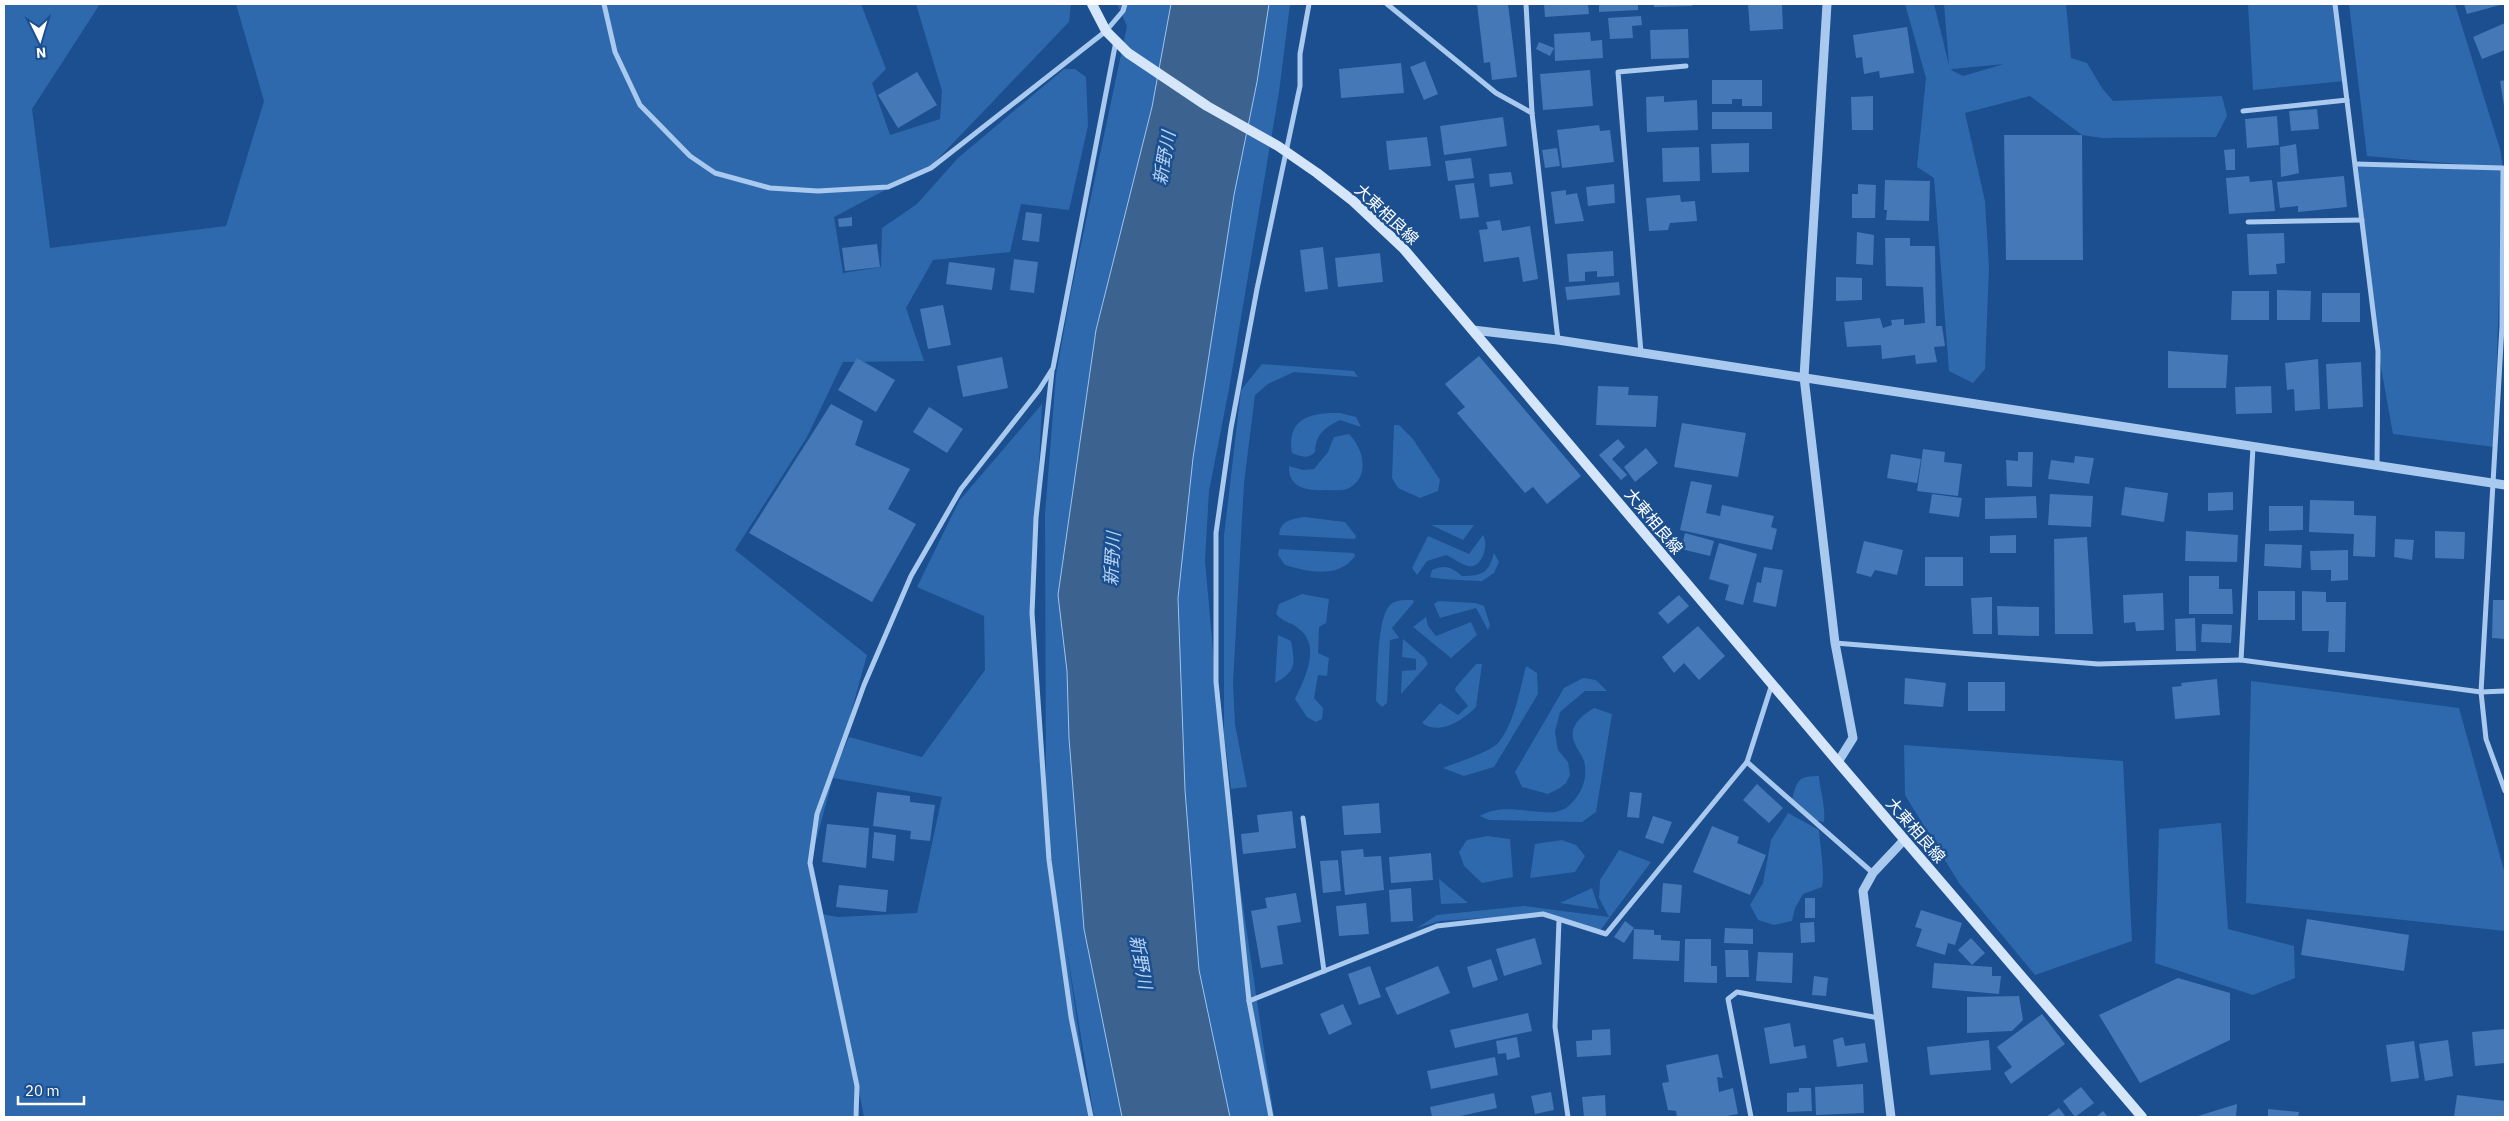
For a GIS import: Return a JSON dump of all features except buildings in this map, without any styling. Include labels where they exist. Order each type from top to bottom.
[{"type":"main road","name":"大東相良線","points":[[1092,4],[1106,31],[1128,52],[1207,106],[1278,146],[1353,201],[1403,248],[1904,840],[2142,1117]]},
{"type":"street","points":[[604,4],[615,52],[640,106],[690,156],[715,173],[770,188],[818,191],[888,188],[931,168],[1106,31],[1123,11],[1125,4]]},
{"type":"street","points":[[1271,1117],[1249,1001],[1216,682],[1216,533],[1241,373],[1300,86],[1300,54],[1309,4]]},
{"type":"street","points":[[1386,4],[1496,93],[1532,113]]},
{"type":"street","points":[[1526,4],[1532,113],[1558,340]]},
{"type":"street","points":[[1827,4],[1804,377],[1836,643],[1853,738],[1838,762]]},
{"type":"street","points":[[2335,4],[2379,359],[2376,466]]},
{"type":"street","points":[[1091,1117],[1071,1017],[1049,860],[1032,613],[1036,518],[1052,368],[1116,41]]},
{"type":"street","points":[[1642,354],[1618,72],[1686,66]]},
{"type":"street","points":[[2243,111],[2347,100]]},
{"type":"street","points":[[2356,164],[2503,168],[2502,326],[2491,483],[2481,692],[2486,739],[2505,792]]},
{"type":"street","points":[[2248,222],[2362,220]]},
{"type":"street","points":[[1474,330],[1558,340],[1804,377],[2505,486]]},
{"type":"street","points":[[856,1117],[857,1086],[810,863],[817,814],[864,685],[911,576],[961,489],[1039,390],[1052,368]]},
{"type":"street","points":[[2241,660],[2253,447]]},
{"type":"street","points":[[1836,643],[2098,664],[2241,660],[2481,692],[2505,691]]},
{"type":"street","points":[[1249,1001],[1437,926],[1543,914],[1606,934],[1747,762],[1772,684]]},
{"type":"street","points":[[1747,762],[1872,873]]},
{"type":"street","points":[[1303,818],[1324,971]]},
{"type":"street","points":[[1891,1117],[1864,891],[1872,873],[1904,840]]},
{"type":"street","points":[[1559,920],[1555,1027],[1568,1117]]},
{"type":"street","points":[[1751,1117],[1728,999],[1737,992],[1879,1018]]},
{"type":"shaded area","points":[[4,4],[100,4],[32,109],[50,248],[226,226],[264,101],[236,4],[861,4],[886,69],[872,83],[890,135],[940,119],[942,91],[916,4],[1071,4],[1069,22],[931,166],[834,217],[843,273],[881,267],[882,228],[917,204],[958,158],[1064,69],[1075,69],[1086,77],[1088,126],[1069,210],[1021,204],[1010,252],[933,260],[906,308],[924,361],[843,362],[807,437],[735,550],[867,655],[835,770],[849,737],[922,757],[985,670],[984,616],[917,587],[959,501],[1042,404],[1032,597],[1046,799],[1045,514],[1056,375],[1070,297],[1127,26],[1117,4],[1290,4],[1279,92],[1229,389],[1209,491],[1205,561],[1225,783],[1274,1117],[1094,1117],[1065,938],[1091,1117],[864,1117],[858,1087],[853,1117],[4,1117]],"holes":[[[833,778],[942,797],[917,913],[838,917],[821,914],[810,863]]]},
{"type":"shaded area","points":[[1905,4],[1934,4],[1949,65],[1944,4],[2066,4],[2071,58],[2087,63],[2102,88],[2113,101],[2222,96],[2227,116],[2216,137],[2102,138],[2082,135],[2030,96],[1965,113],[1985,201],[1989,267],[1985,369],[1973,383],[1949,371],[1934,178],[1917,167],[1926,78]],"holes":[[[2004,64],[1963,76],[1951,70]]]},
{"type":"shaded area","points":[[2248,4],[2335,4],[2345,81],[2253,90]]},
{"type":"shaded area","points":[[2349,4],[2455,4],[2500,149],[2503,168],[2494,447],[2393,434],[2378,351],[2356,164],[2491,167],[2367,156]]},
{"type":"shaded area","points":[[1262,364],[1354,371],[1358,377],[1294,372],[1268,384],[1255,395],[1244,483],[1233,683],[1235,724],[1247,787],[1231,789],[1224,734],[1224,536],[1241,390]]},
{"type":"shaded area","points":[[1340,413],[1356,417],[1361,427],[1340,420],[1322,432],[1317,441],[1315,452],[1310,456],[1298,456],[1292,453],[1291,441],[1293,432],[1303,420],[1319,414]]},
{"type":"shaded area","points":[[1394,425],[1399,425],[1413,439],[1440,480],[1438,491],[1420,498],[1398,488],[1392,478]]},
{"type":"shaded area","points":[[1349,434],[1358,447],[1363,463],[1360,478],[1355,484],[1343,490],[1313,490],[1301,487],[1292,480],[1289,466],[1303,470],[1314,469],[1328,452],[1334,437]]},
{"type":"shaded area","points":[[1304,517],[1345,522],[1356,536],[1355,539],[1279,535],[1284,524]]},
{"type":"shaded area","points":[[1431,525],[1474,525],[1463,540]]},
{"type":"shaded area","points":[[1483,535],[1485,549],[1478,564],[1468,566],[1446,555],[1427,561],[1417,575],[1412,568],[1428,536],[1469,554]]},
{"type":"shaded area","points":[[1279,549],[1354,553],[1355,556],[1341,568],[1323,572],[1303,570],[1285,565],[1278,555]]},
{"type":"shaded area","points":[[1494,553],[1499,562],[1494,573],[1482,581],[1430,577],[1432,570],[1444,567],[1455,570],[1462,576],[1480,574],[1490,565]]},
{"type":"shaded area","points":[[1302,594],[1329,599],[1326,623],[1319,627],[1318,653],[1329,658],[1327,676],[1318,675],[1314,698],[1323,708],[1322,719],[1316,722],[1307,717],[1295,699],[1309,663],[1309,644],[1306,636],[1299,629],[1282,620],[1276,614],[1279,604]]},
{"type":"shaded area","points":[[1413,600],[1414,602],[1392,628],[1399,638],[1390,640],[1387,703],[1382,707],[1376,701],[1378,651],[1385,612],[1393,603]]},
{"type":"shaded area","points":[[1438,601],[1475,603],[1484,606],[1490,625],[1488,630],[1476,608],[1440,618],[1434,604]]},
{"type":"shaded area","points":[[1426,617],[1428,626],[1436,636],[1471,622],[1477,635],[1451,658],[1413,627]]},
{"type":"shaded area","points":[[1278,635],[1291,641],[1293,666],[1287,675],[1275,683]]},
{"type":"shaded area","points":[[1403,639],[1425,658],[1428,664],[1401,694],[1402,671],[1416,670],[1416,659],[1402,657]]},
{"type":"shaded area","points":[[1476,664],[1482,664],[1476,707],[1465,717],[1451,725],[1436,728],[1422,723],[1440,703],[1458,715],[1468,706],[1455,690]]},
{"type":"shaded area","points":[[1526,666],[1537,673],[1538,694],[1494,767],[1464,776],[1443,768],[1481,753],[1499,742],[1513,716]]},
{"type":"shaded area","points":[[1583,678],[1596,680],[1607,691],[1585,691],[1560,712],[1555,732],[1558,750],[1568,762],[1570,775],[1566,783],[1548,794],[1522,787],[1515,772],[1564,688]]},
{"type":"shaded area","points":[[2251,681],[2459,708],[2505,874],[2505,931],[2246,903]]},
{"type":"shaded area","points":[[1594,708],[1612,714],[1596,812],[1582,822],[1489,820],[1480,816],[1502,809],[1557,811],[1571,804],[1582,788],[1585,775],[1584,761],[1573,738],[1574,727],[1580,718]]},
{"type":"shaded area","points":[[1904,745],[2123,761],[2132,941],[2035,975],[1959,883],[1905,795]]},
{"type":"shaded area","points":[[1819,776],[1824,822],[1811,819],[1792,800],[1795,788],[1800,780]]},
{"type":"shaded area","points":[[1788,813],[1819,830],[1823,882],[1822,887],[1803,894],[1795,908],[1792,921],[1774,925],[1758,920],[1750,905],[1763,883],[1771,840]]},
{"type":"shaded area","points":[[2221,823],[2228,929],[2294,946],[2295,978],[2253,995],[2155,963],[2159,829]]},
{"type":"shaded area","points":[[1487,836],[1510,839],[1513,877],[1482,883],[1464,866],[1459,852],[1467,840]]},
{"type":"shaded area","points":[[1562,840],[1576,845],[1585,856],[1575,872],[1530,878],[1535,844]]},
{"type":"shaded area","points":[[1619,850],[1651,862],[1599,932],[1543,914],[1440,921],[1417,928],[1437,915],[1524,906],[1609,917],[1599,898],[1600,880]]},
{"type":"shaded area","points":[[1439,879],[1468,903],[1441,904]]},
{"type":"shaded area","points":[[1592,888],[1599,909],[1560,903]]},
{"type":"water","name":"新野川","points":[[1171,4],[1269,4],[1257,82],[1234,195],[1193,458],[1178,598],[1185,790],[1199,970],[1230,1117],[1122,1117],[1084,929],[1069,738],[1067,671],[1058,595],[1096,330],[1152,107]]}]
